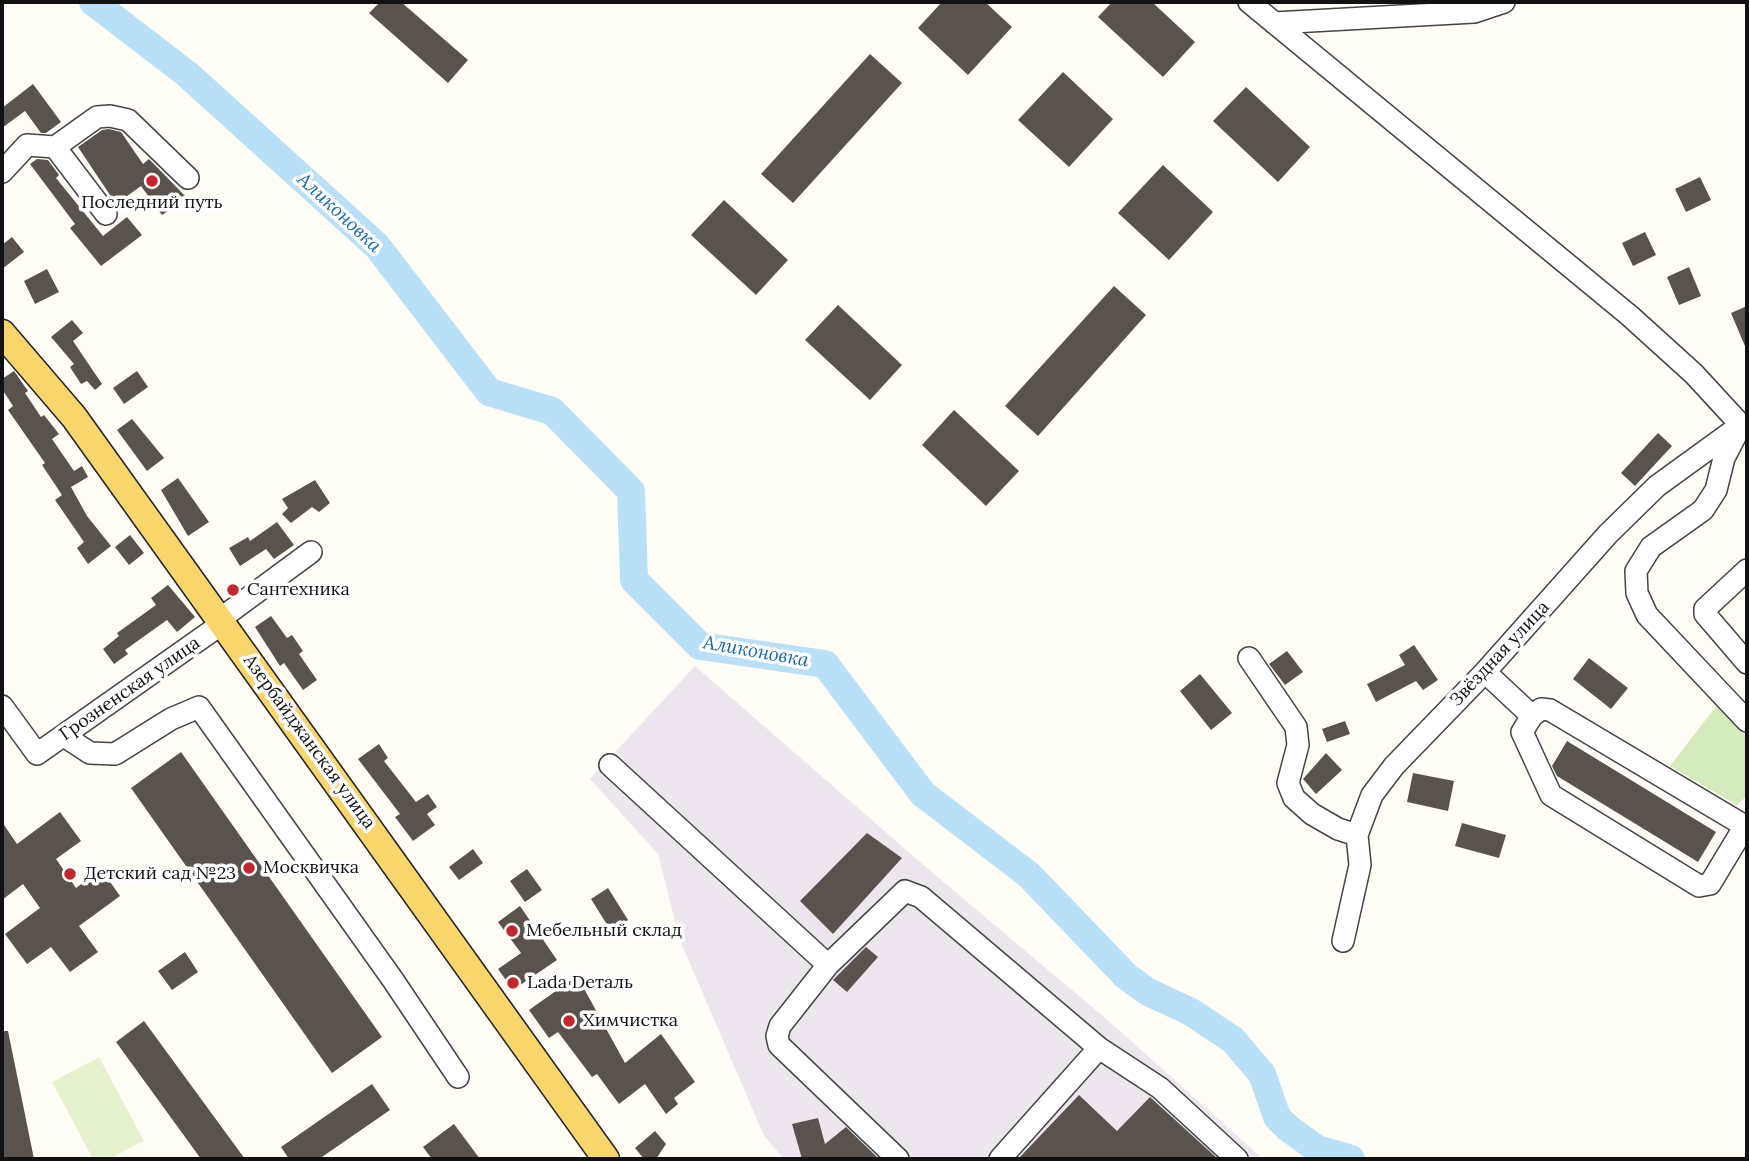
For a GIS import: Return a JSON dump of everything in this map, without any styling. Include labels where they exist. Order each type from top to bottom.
[{"type":"main road","name":"Азербайджанская улица","points":[[7,346],[74,417],[603,1158]]},
{"type":"street","points":[[1249,2],[1630,316],[1695,374],[1744,423],[1724,458],[1716,490],[1703,510],[1651,548],[1636,570],[1637,593],[1647,615],[1747,721]]},
{"type":"street","points":[[1275,23],[1474,12],[1504,2]]},
{"type":"street","points":[[2,172],[27,145],[55,147],[97,117],[110,116],[128,120],[188,178]]},
{"type":"street","points":[[55,147],[106,214]]},
{"type":"street","name":"Звёздная улица","points":[[1343,941],[1360,865],[1357,835],[1372,795],[1394,766],[1485,673],[1608,534],[1657,486],[1744,423]]},
{"type":"street","name":"Грозненская улица","points":[[2,706],[37,754],[221,621],[311,552]]},
{"type":"street","points":[[1747,570],[1704,609],[1705,614],[1747,663]]},
{"type":"street","points":[[1249,658],[1296,727],[1298,745],[1288,783],[1294,798],[1312,814],[1338,829],[1357,835]]},
{"type":"street","points":[[1485,673],[1532,716]]},
{"type":"street","points":[[64,736],[90,753],[115,754],[171,719],[199,707],[393,980],[458,1077]]},
{"type":"street","points":[[1541,709],[1550,710],[1746,824],[1710,884],[1699,886],[1551,795],[1522,732],[1532,716],[1541,709]]},
{"type":"street","points":[[610,765],[828,965]]},
{"type":"street","points":[[898,1159],[779,1045],[777,1036],[780,1026],[828,965],[899,894],[914,892],[1099,1048],[1160,1088],[1237,1159]]},
{"type":"street","points":[[1000,1159],[1099,1048]]},
{"type":"shaded area","points":[[695,666],[927,868],[1111,1023],[1263,1159],[784,1159],[764,1136],[679,938],[658,854],[590,779]]},
{"type":"green space","points":[[1717,705],[1747,738],[1747,796],[1737,805],[1670,766]]},
{"type":"green space","points":[[99,1057],[144,1141],[109,1159],[93,1159],[52,1082]]},
{"type":"building","points":[[380,2],[401,2],[468,60],[448,83],[369,13]]},
{"type":"building","points":[[942,2],[985,2],[1012,27],[968,75],[918,28]]},
{"type":"building","points":[[1112,2],[1152,2],[1195,42],[1163,77],[1098,17]]},
{"type":"building","points":[[870,54],[902,83],[793,203],[761,174]]},
{"type":"building","points":[[1063,72],[1113,119],[1069,167],[1018,120]]},
{"type":"building","points":[[33,84],[61,122],[46,133],[41,133],[25,111],[2,128],[2,108]]},
{"type":"building","points":[[1246,87],[1310,147],[1278,182],[1213,121]]},
{"type":"building","points":[[102,130],[121,132],[143,164],[149,159],[187,198],[162,215],[141,186],[116,204],[78,147]]},
{"type":"building","points":[[37,159],[48,160],[59,175],[56,178],[103,236],[127,217],[142,235],[101,266],[70,228],[75,224],[30,164]]},
{"type":"building","points":[[1163,165],[1213,212],[1169,260],[1118,213]]},
{"type":"building","points":[[1700,177],[1711,200],[1686,212],[1675,189]]},
{"type":"building","points":[[724,200],[788,260],[756,295],[691,235]]},
{"type":"building","points":[[1645,232],[1656,255],[1633,266],[1622,243]]},
{"type":"building","points":[[12,237],[24,252],[2,269],[2,245]]},
{"type":"building","points":[[1689,267],[1701,296],[1679,305],[1667,277]]},
{"type":"building","points":[[47,269],[59,292],[35,304],[24,281]]},
{"type":"building","points":[[1114,286],[1146,315],[1038,436],[1005,406]]},
{"type":"building","points":[[838,305],[902,365],[870,400],[805,340]]},
{"type":"building","points":[[1747,306],[1747,351],[1731,313]]},
{"type":"building","points":[[72,320],[83,333],[73,341],[102,384],[95,390],[87,381],[81,384],[70,367],[74,364],[51,337]]},
{"type":"building","points":[[14,371],[41,417],[44,415],[59,434],[52,439],[74,471],[82,466],[88,477],[71,487],[87,516],[111,546],[88,564],[77,548],[84,542],[55,500],[62,495],[42,465],[45,463],[8,410],[13,406],[2,389],[2,379]]},
{"type":"building","points":[[137,371],[148,387],[124,404],[113,388]]},
{"type":"building","points":[[954,410],[1019,471],[986,506],[922,445]]},
{"type":"building","points":[[132,419],[164,458],[147,471],[117,430]]},
{"type":"building","points":[[1658,433],[1672,446],[1635,486],[1621,473]]},
{"type":"building","points":[[178,478],[209,522],[188,536],[161,490]]},
{"type":"building","points":[[315,480],[330,503],[319,512],[312,507],[291,523],[282,514],[288,508],[282,499]]},
{"type":"building","points":[[277,522],[294,545],[274,559],[266,549],[240,566],[229,548],[248,537],[250,541]]},
{"type":"building","points":[[130,535],[144,553],[129,565],[115,547]]},
{"type":"building","points":[[168,585],[195,617],[177,632],[167,620],[125,650],[128,654],[114,664],[103,649],[119,636],[117,633],[156,605],[151,598]]},
{"type":"building","points":[[271,616],[287,638],[292,635],[303,651],[299,654],[317,680],[303,690],[284,663],[280,666],[255,627]]},
{"type":"building","points":[[1414,645],[1438,680],[1423,690],[1416,681],[1376,702],[1367,684],[1405,665],[1399,655]]},
{"type":"building","points":[[1287,651],[1303,672],[1285,685],[1269,664]]},
{"type":"building","points":[[1589,658],[1628,688],[1611,709],[1573,679]]},
{"type":"building","points":[[1200,674],[1232,713],[1211,730],[1180,691]]},
{"type":"building","points":[[1345,721],[1350,734],[1327,742],[1322,729]]},
{"type":"building","points":[[1567,741],[1716,832],[1698,862],[1557,776],[1552,766]]},
{"type":"building","points":[[379,744],[388,758],[384,761],[416,802],[428,794],[437,807],[427,814],[435,825],[413,841],[395,817],[400,814],[358,759]]},
{"type":"building","points":[[181,752],[382,1037],[332,1073],[131,788]]},
{"type":"building","points":[[1326,753],[1342,770],[1316,794],[1303,779]]},
{"type":"building","points":[[1413,773],[1454,781],[1448,811],[1407,802]]},
{"type":"building","points":[[60,812],[81,841],[56,859],[76,888],[101,869],[120,896],[79,926],[98,952],[70,972],[51,947],[27,964],[5,934],[40,908],[23,884],[2,900],[2,822],[17,844]]},
{"type":"building","points":[[1462,823],[1506,835],[1499,858],[1455,846]]},
{"type":"building","points":[[867,833],[902,858],[833,934],[800,901]]},
{"type":"building","points":[[473,849],[483,863],[459,880],[449,867]]},
{"type":"building","points":[[527,869],[542,890],[525,902],[510,881]]},
{"type":"building","points":[[608,888],[628,920],[611,931],[591,899]]},
{"type":"building","points":[[520,906],[557,960],[513,990],[498,969],[521,953],[498,922]]},
{"type":"building","points":[[866,947],[878,957],[847,992],[833,980]]},
{"type":"building","points":[[185,952],[198,972],[172,990],[158,971]]},
{"type":"building","points":[[577,976],[625,1063],[661,1034],[695,1082],[674,1098],[678,1104],[666,1114],[645,1084],[619,1104],[597,1074],[592,1077],[558,1032],[549,1038],[529,1010]]},
{"type":"building","points":[[144,1021],[245,1159],[201,1159],[116,1042]]},
{"type":"building","points":[[2,1031],[8,1031],[34,1159],[2,1159]]},
{"type":"building","points":[[372,1084],[390,1110],[319,1159],[289,1159],[281,1147]]},
{"type":"building","points":[[1079,1095],[1117,1131],[1150,1097],[1218,1159],[1018,1159]]},
{"type":"building","points":[[818,1118],[825,1144],[846,1127],[879,1159],[802,1159],[792,1124]]},
{"type":"building","points":[[454,1124],[480,1159],[432,1159],[423,1147]]},
{"type":"building","points":[[655,1131],[666,1144],[656,1159],[644,1159],[635,1148]]},
{"type":"waterway","name":"Аликоновка","points":[[93,2],[187,74],[377,246],[489,392],[552,411],[631,491],[634,580],[700,646],[825,664],[923,794],[1029,875],[1126,976],[1148,992],[1191,1012],[1233,1040],[1262,1074],[1277,1117],[1288,1128],[1317,1149],[1351,1159]]},
{"type":"place","name":"Последний путь","points":[[152,181]]},
{"type":"place","name":"Сантехника","points":[[233,590]]},
{"type":"place","name":"Москвичка","points":[[249,868]]},
{"type":"place","name":"Детский сад №23","points":[[70,874]]},
{"type":"place","name":"Мебельный склад","points":[[512,931]]},
{"type":"place","name":"Lada Dеталь","points":[[513,983]]},
{"type":"place","name":"Химчистка","points":[[569,1021]]}]
